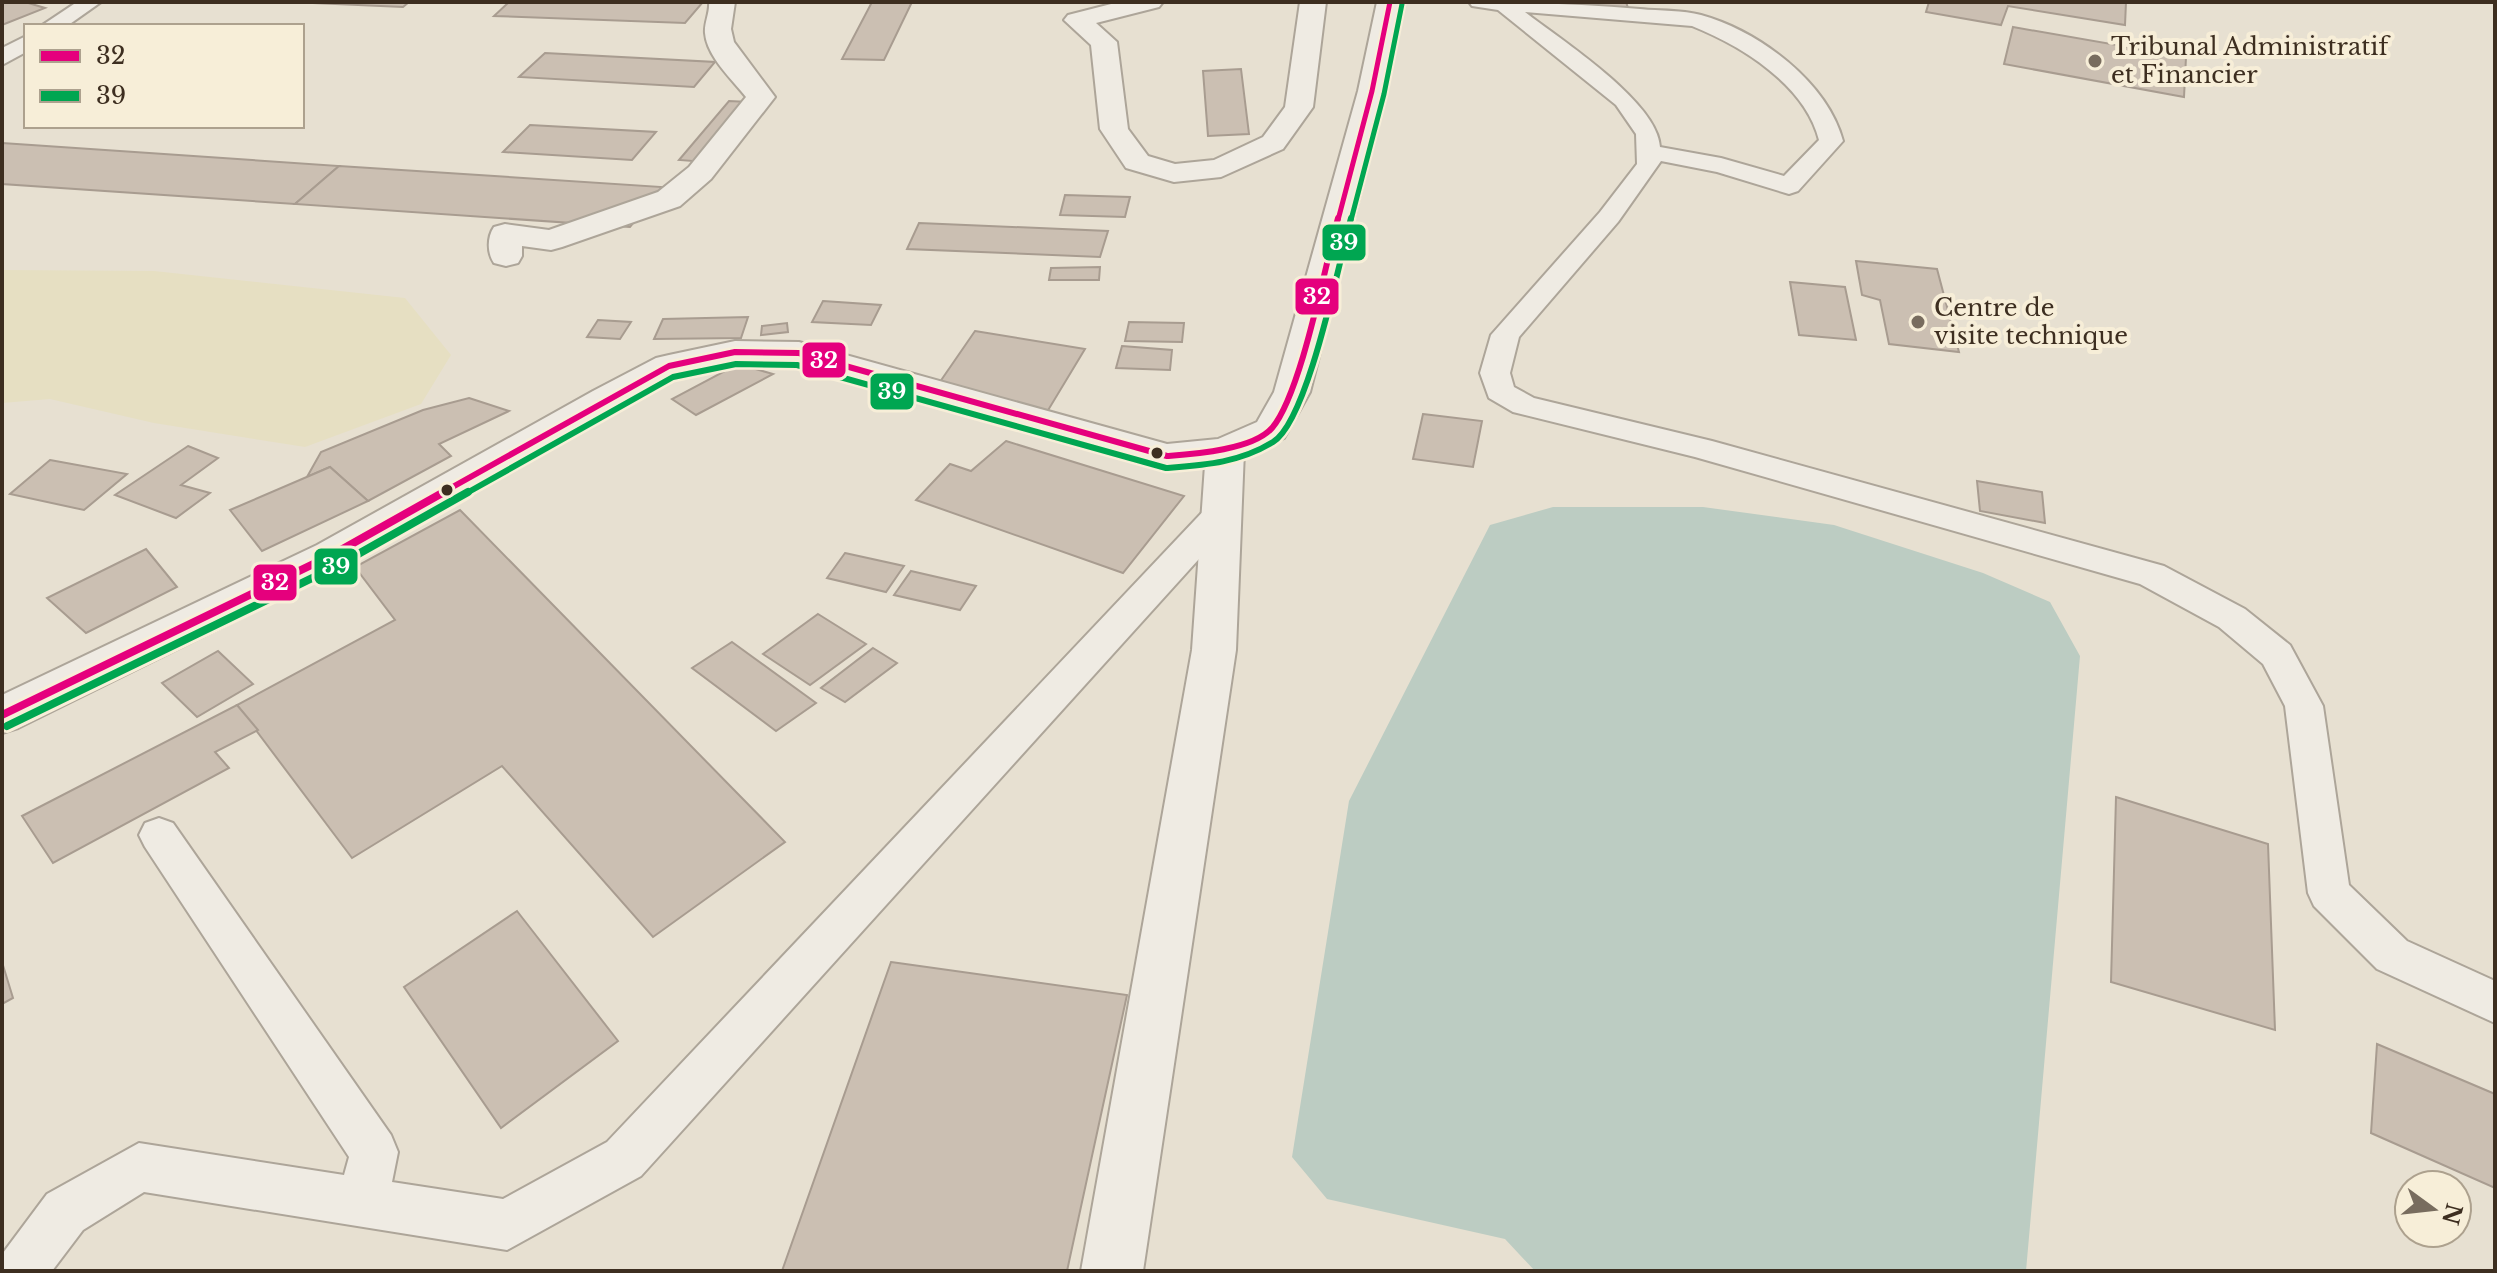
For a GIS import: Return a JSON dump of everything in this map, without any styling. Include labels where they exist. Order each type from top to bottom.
[{"type":"street","points":[[506,256],[505,234],[551,240],[669,199],[700,173],[761,97],[728,56],[718,32],[724,9],[722,2]]},
{"type":"street","points":[[1150,2],[1077,20],[1104,42],[1114,129],[1137,162],[1174,173],[1221,168],[1273,143],[1299,107],[1313,2]]},
{"type":"street","points":[[2,715],[332,555],[669,366],[735,352],[799,353],[1167,456],[1225,451],[1271,430],[1292,392],[1368,106],[1390,2]]},
{"type":"street","points":[[1112,1271],[1214,650],[1225,451]]},
{"type":"lane","points":[[55,24],[91,2]]},
{"type":"lane","points":[[1492,4],[1696,20],[1717,27],[1746,43],[1817,103],[1831,125],[1831,141],[1789,186],[1721,165],[1649,152]]},
{"type":"lane","points":[[1492,4],[1624,100],[1648,134],[1649,152],[1649,165],[1609,217],[1505,335],[1495,373],[1500,392],[1524,405],[1701,448],[2152,575],[2232,618],[2277,655],[2304,706],[2329,893],[2392,955],[2495,1003]]},
{"type":"lane","points":[[2,58],[24,43]]},
{"type":"lane","points":[[21,1271],[65,1212],[139,1167],[507,1225],[624,1159],[1224,510]]},
{"type":"lane","points":[[159,835],[374,1152],[363,1202]]},
{"type":"shaded area","points":[[2,270],[154,271],[405,298],[451,355],[421,404],[305,447],[154,423],[50,399],[2,403]]},
{"type":"shaded area","points":[[1553,507],[1703,507],[1834,525],[1983,573],[2050,602],[2080,656],[2026,1271],[1535,1271],[1505,1239],[1327,1199],[1292,1157],[1349,801],[1490,525]]},
{"type":"building","points":[[2,2],[25,2],[45,8],[2,25]]},
{"type":"building","points":[[290,2],[409,2],[403,7]]},
{"type":"building","points":[[509,2],[703,2],[685,23],[494,16]]},
{"type":"building","points":[[872,2],[912,2],[884,60],[842,59]]},
{"type":"building","points":[[1497,2],[1626,2],[1629,11],[1497,7]]},
{"type":"building","points":[[1929,2],[2126,2],[2125,25],[2008,6],[2001,25],[1926,12]]},
{"type":"building","name":"Tribunal Administratif et Financier","points":[[2013,27],[2186,57],[2184,97],[2004,64]]},
{"type":"building","points":[[545,53],[715,62],[694,87],[519,77]]},
{"type":"building","points":[[1241,69],[1249,134],[1208,136],[1203,71]]},
{"type":"building","points":[[729,101],[767,103],[720,163],[679,160]]},
{"type":"building","points":[[530,125],[656,132],[632,160],[503,152]]},
{"type":"building","points":[[2,143],[339,166],[295,204],[2,184]]},
{"type":"building","points":[[339,166],[662,187],[630,227],[295,204]]},
{"type":"building","points":[[1065,195],[1130,197],[1125,217],[1060,215]]},
{"type":"building","points":[[919,223],[1108,231],[1100,257],[907,249]]},
{"type":"building","name":"Centre de visite technique","points":[[1856,261],[1937,269],[1959,352],[1889,344],[1880,300],[1862,295]]},
{"type":"building","points":[[1100,267],[1099,280],[1049,280],[1051,268]]},
{"type":"building","points":[[1790,282],[1845,287],[1856,340],[1799,335]]},
{"type":"building","points":[[823,301],[881,305],[871,325],[812,322]]},
{"type":"building","points":[[748,317],[741,338],[654,339],[663,319]]},
{"type":"building","points":[[598,320],[631,322],[620,339],[587,337]]},
{"type":"building","points":[[1129,322],[1184,323],[1182,342],[1125,341]]},
{"type":"building","points":[[787,323],[788,332],[761,335],[762,326]]},
{"type":"building","points":[[975,331],[1085,349],[1047,412],[933,392]]},
{"type":"building","points":[[1122,346],[1172,350],[1170,370],[1116,368]]},
{"type":"building","points":[[738,364],[773,374],[696,415],[672,399]]},
{"type":"building","points":[[469,398],[509,411],[439,444],[451,456],[368,501],[330,467],[307,477],[321,452],[423,410]]},
{"type":"building","points":[[1423,414],[1482,421],[1473,467],[1413,459]]},
{"type":"building","points":[[1006,441],[1184,496],[1123,573],[916,500],[950,464],[971,471]]},
{"type":"building","points":[[188,446],[218,458],[181,485],[210,493],[176,518],[115,495]]},
{"type":"building","points":[[50,460],[127,474],[84,510],[10,494]]},
{"type":"building","points":[[330,467],[368,501],[262,551],[230,510]]},
{"type":"building","points":[[1977,481],[2042,492],[2045,523],[1980,511]]},
{"type":"building","points":[[460,510],[785,842],[653,937],[502,766],[352,858],[237,705],[395,620],[355,567]]},
{"type":"building","points":[[146,549],[177,587],[86,633],[47,598]]},
{"type":"building","points":[[845,553],[904,566],[886,592],[827,578]]},
{"type":"building","points":[[911,571],[976,586],[960,610],[894,595]]},
{"type":"building","points":[[818,614],[866,644],[810,685],[763,654]]},
{"type":"building","points":[[732,642],[816,703],[776,731],[692,668]]},
{"type":"building","points":[[873,648],[897,663],[845,702],[821,688]]},
{"type":"building","points":[[218,651],[253,684],[197,717],[162,683]]},
{"type":"building","points":[[237,705],[258,730],[215,752],[229,768],[53,863],[22,816]]},
{"type":"building","points":[[2116,797],[2268,844],[2275,1030],[2111,982]]},
{"type":"building","points":[[517,911],[618,1041],[501,1128],[404,987]]},
{"type":"building","points":[[2,962],[13,998],[2,1004]]},
{"type":"building","points":[[891,962],[1127,995],[1067,1271],[782,1271]]},
{"type":"building","points":[[2377,1044],[2495,1094],[2495,1188],[2473,1178],[2473,1169],[2452,1169],[2371,1133]]},
{"type":"transit line","name":"32","points":[[2,715],[332,555],[669,366],[735,352],[799,353],[1167,456],[1225,451],[1271,430],[1292,392],[1372,91],[1390,2]]},
{"type":"transit line","name":"39","points":[[7,726],[337,566],[673,377],[736,364],[797,365],[1166,468],[1227,463],[1276,441],[1303,398],[1384,94],[1402,4]]},
{"type":"place","name":"Tribunal Administratif et Financier","points":[[2095,61]]},
{"type":"place","name":"Centre de visite technique","points":[[1918,322]]}]
